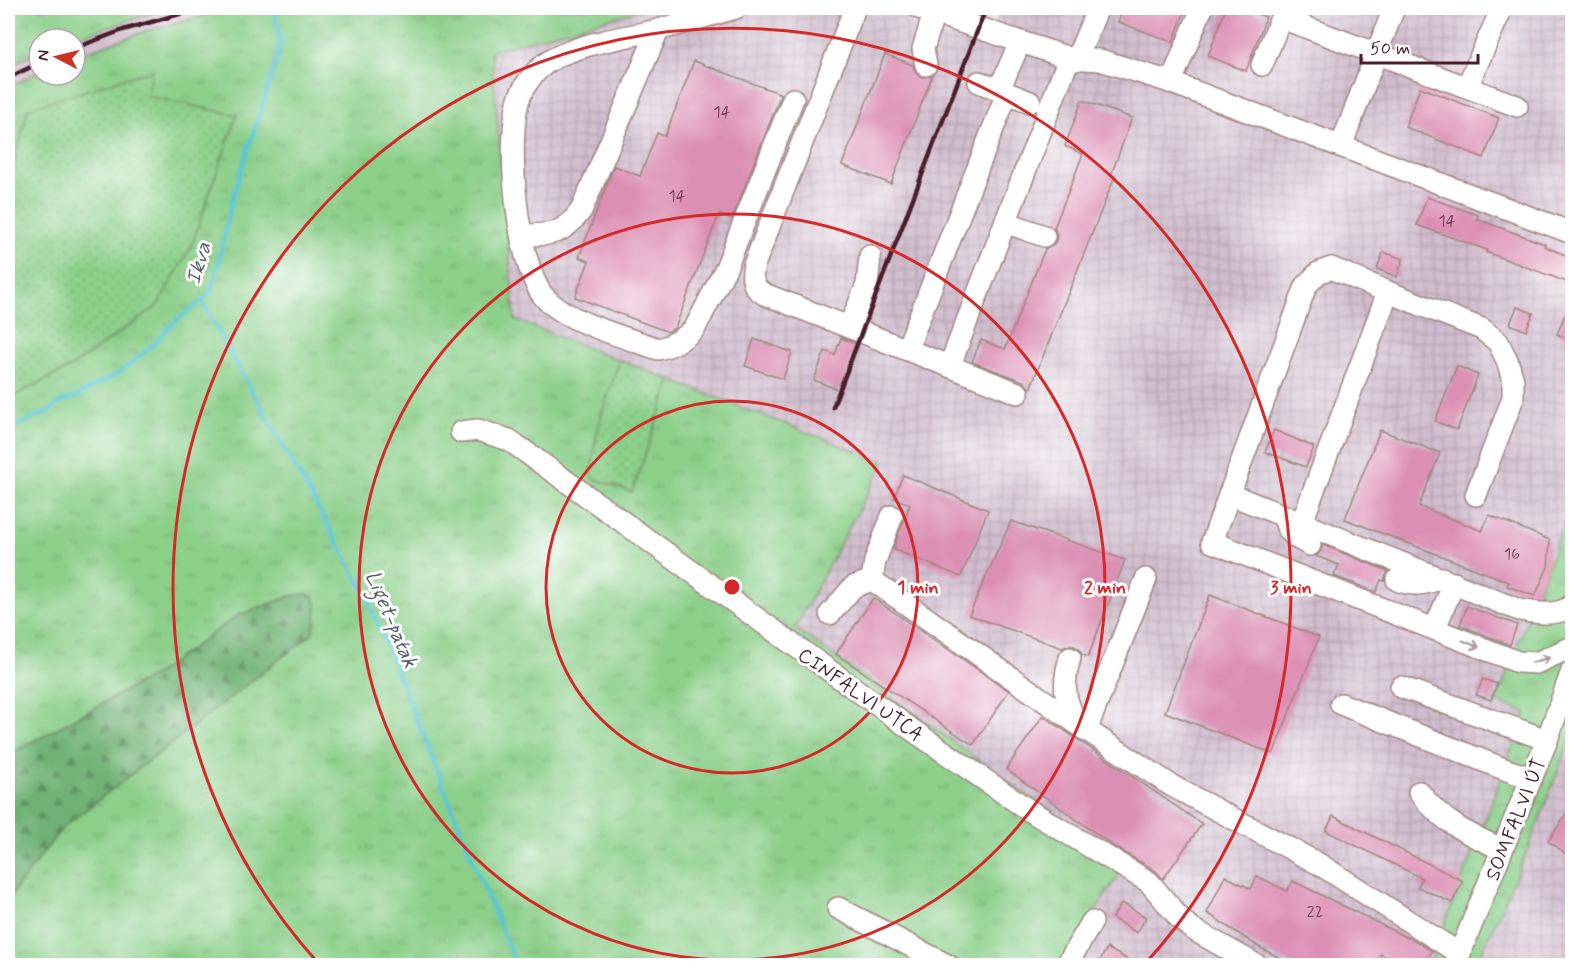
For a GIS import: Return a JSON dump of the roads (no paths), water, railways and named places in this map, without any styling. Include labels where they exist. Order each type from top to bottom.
[{"type":"street","points":[[736,8],[564,54],[546,63],[526,86],[517,109],[513,156],[521,235],[534,282],[544,298],[568,316],[658,349],[668,347],[688,335],[695,328],[726,268],[793,99]]},
{"type":"street","points":[[855,8],[754,265],[752,280],[758,291],[764,294],[1018,393]]},
{"type":"street","points":[[950,365],[1005,222],[1072,59],[1098,8]]},
{"type":"street","points":[[1171,82],[1202,8]]},
{"type":"street","points":[[1341,146],[1394,8]]},
{"type":"street","points":[[1467,87],[1502,8]]},
{"type":"street","points":[[926,65],[923,49],[928,10],[1072,59],[1100,60],[1171,82],[1572,233]]},
{"type":"street","points":[[1262,65],[1283,13],[1375,53],[1517,106]]},
{"type":"street","points":[[521,235],[557,233],[566,228],[582,209],[658,30]]},
{"type":"street","points":[[908,349],[1020,42]]},
{"type":"street","points":[[979,82],[1030,102]]},
{"type":"street","points":[[1005,222],[1044,236]]},
{"type":"street","points":[[849,327],[867,285],[870,256]]},
{"type":"street","points":[[1476,495],[1513,398],[1512,380],[1507,360],[1498,342],[1482,328],[1331,268],[1318,273],[1306,286],[1212,542],[1518,662],[1536,663],[1572,647]]},
{"type":"street","points":[[1310,545],[1293,536],[1287,529],[1388,292]]},
{"type":"street","name":"CINFALVI UTCA","points":[[461,432],[478,430],[509,440],[908,727],[1030,811],[1149,882],[1181,920],[1194,930],[1258,966]]},
{"type":"street","points":[[1229,494],[1520,610],[1552,613],[1572,605]]},
{"type":"street","points":[[872,580],[875,561],[892,516]]},
{"type":"street","points":[[1082,728],[1146,579]]},
{"type":"street","points":[[830,614],[853,587],[872,580]]},
{"type":"street","points":[[872,580],[1082,728],[1172,786],[1319,864],[1458,960]]},
{"type":"street","points":[[1397,580],[1414,585],[1448,581]]},
{"type":"street","points":[[1435,628],[1448,581]]},
{"type":"street","points":[[1070,658],[1065,674],[1065,700],[1070,712],[1082,728]]},
{"type":"street","name":"SOMFALVI ÚT","points":[[1458,960],[1547,740],[1572,671]]},
{"type":"street","points":[[1401,687],[1547,740]]},
{"type":"street","points":[[1341,704],[1532,778]]},
{"type":"street","points":[[1419,792],[1446,820],[1502,849]]},
{"type":"street","points":[[838,908],[950,966]]},
{"type":"street","points":[[1066,966],[1092,922]]},
{"type":"waterway","name":"Ikva","points":[[8,430],[51,410],[58,403],[73,398],[119,373],[153,345],[171,325],[208,296],[215,279],[232,199],[278,56],[280,39],[273,8]]},
{"type":"waterway","name":"Liget-patak","points":[[202,302],[363,588],[516,966]]},
{"type":"railway","points":[[87,44],[123,30],[201,8]]},
{"type":"railway","points":[[833,407],[986,8]]},
{"type":"railway","points":[[8,78],[27,69]]}]
